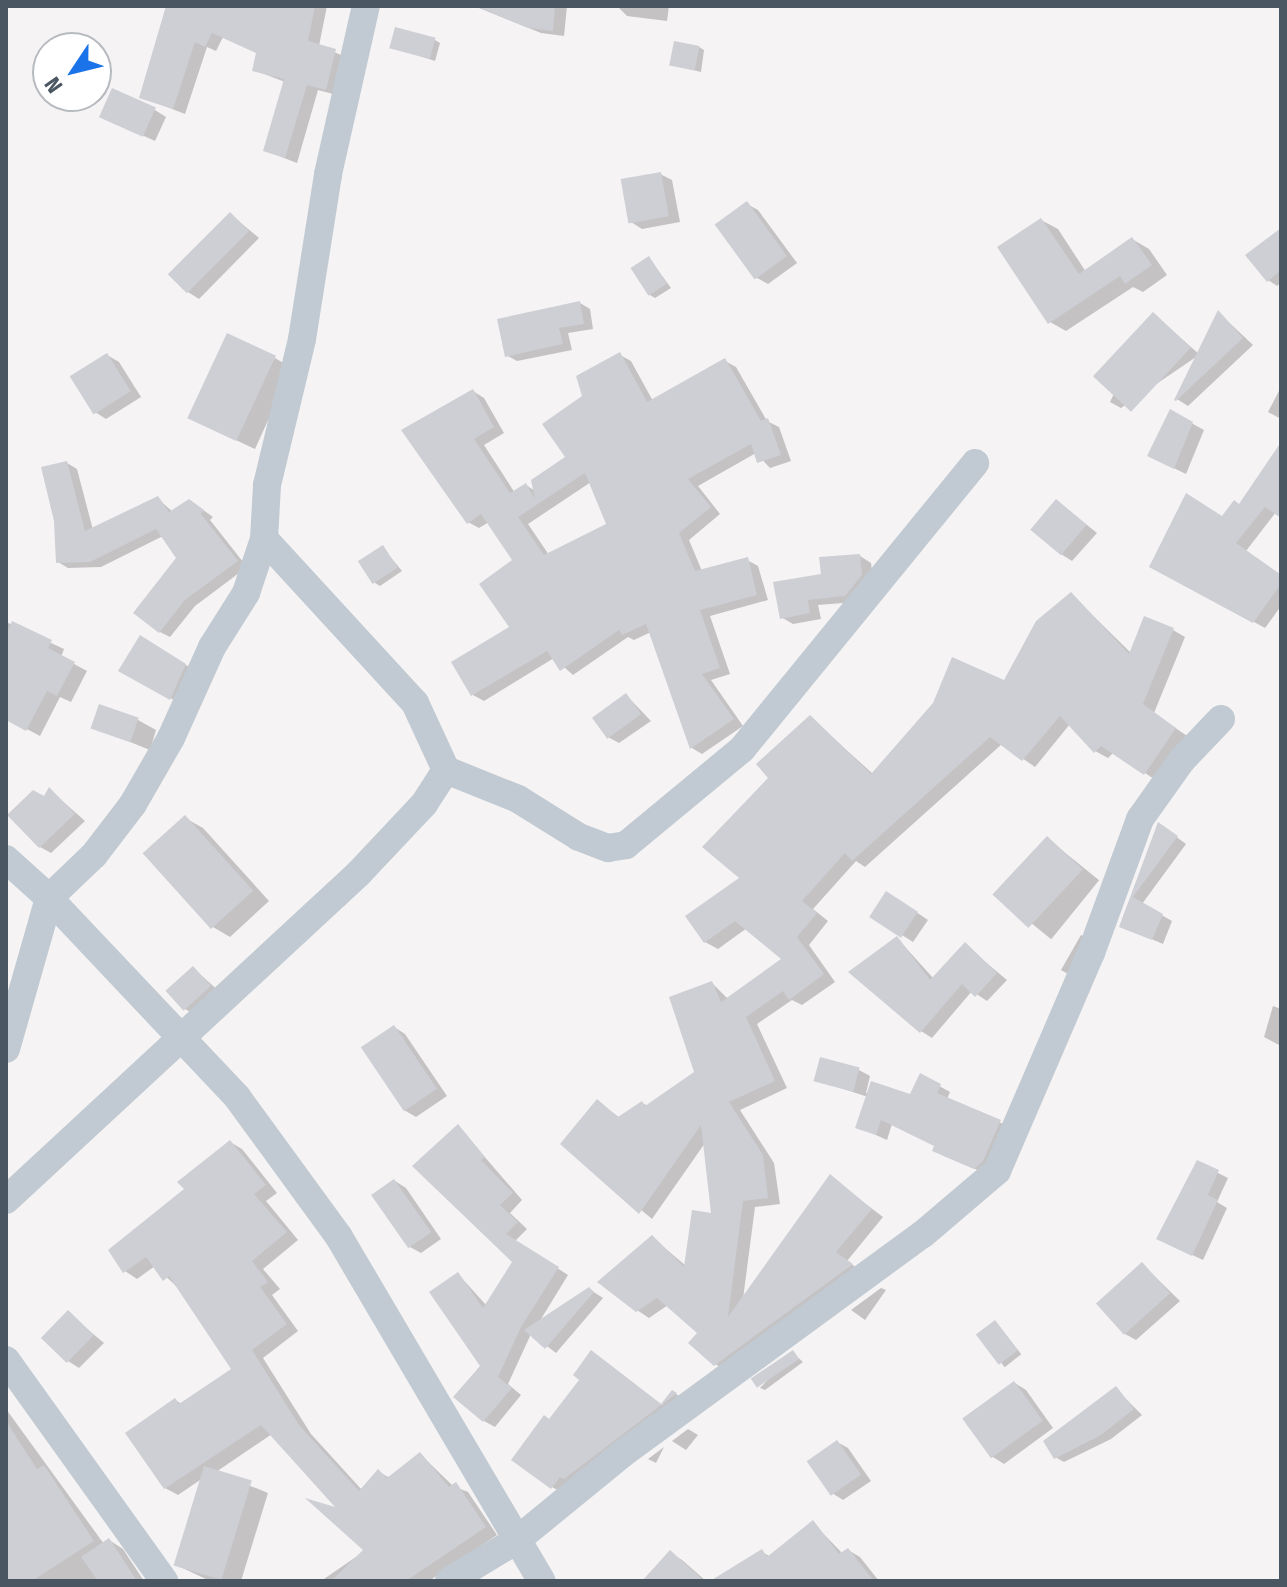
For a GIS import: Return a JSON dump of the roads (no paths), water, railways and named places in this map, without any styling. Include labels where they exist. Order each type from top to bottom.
[{"type":"street","points":[[6,1049],[49,898],[94,855],[133,804],[171,738],[212,647],[246,593],[264,539],[267,485],[302,339],[328,174],[366,6]]},
{"type":"street","points":[[264,539],[415,703],[446,770],[518,799],[579,837],[608,848],[626,845],[742,749],[975,463]]},
{"type":"street","points":[[449,1581],[517,1540],[622,1454],[923,1234],[997,1171],[1091,953],[1140,819],[1181,761],[1221,719]]},
{"type":"street","points":[[6,1200],[359,873],[424,804],[446,770]]},
{"type":"street","points":[[6,859],[49,898],[237,1097],[339,1237],[542,1581]]},
{"type":"street","points":[[6,1360],[164,1581]]}]
